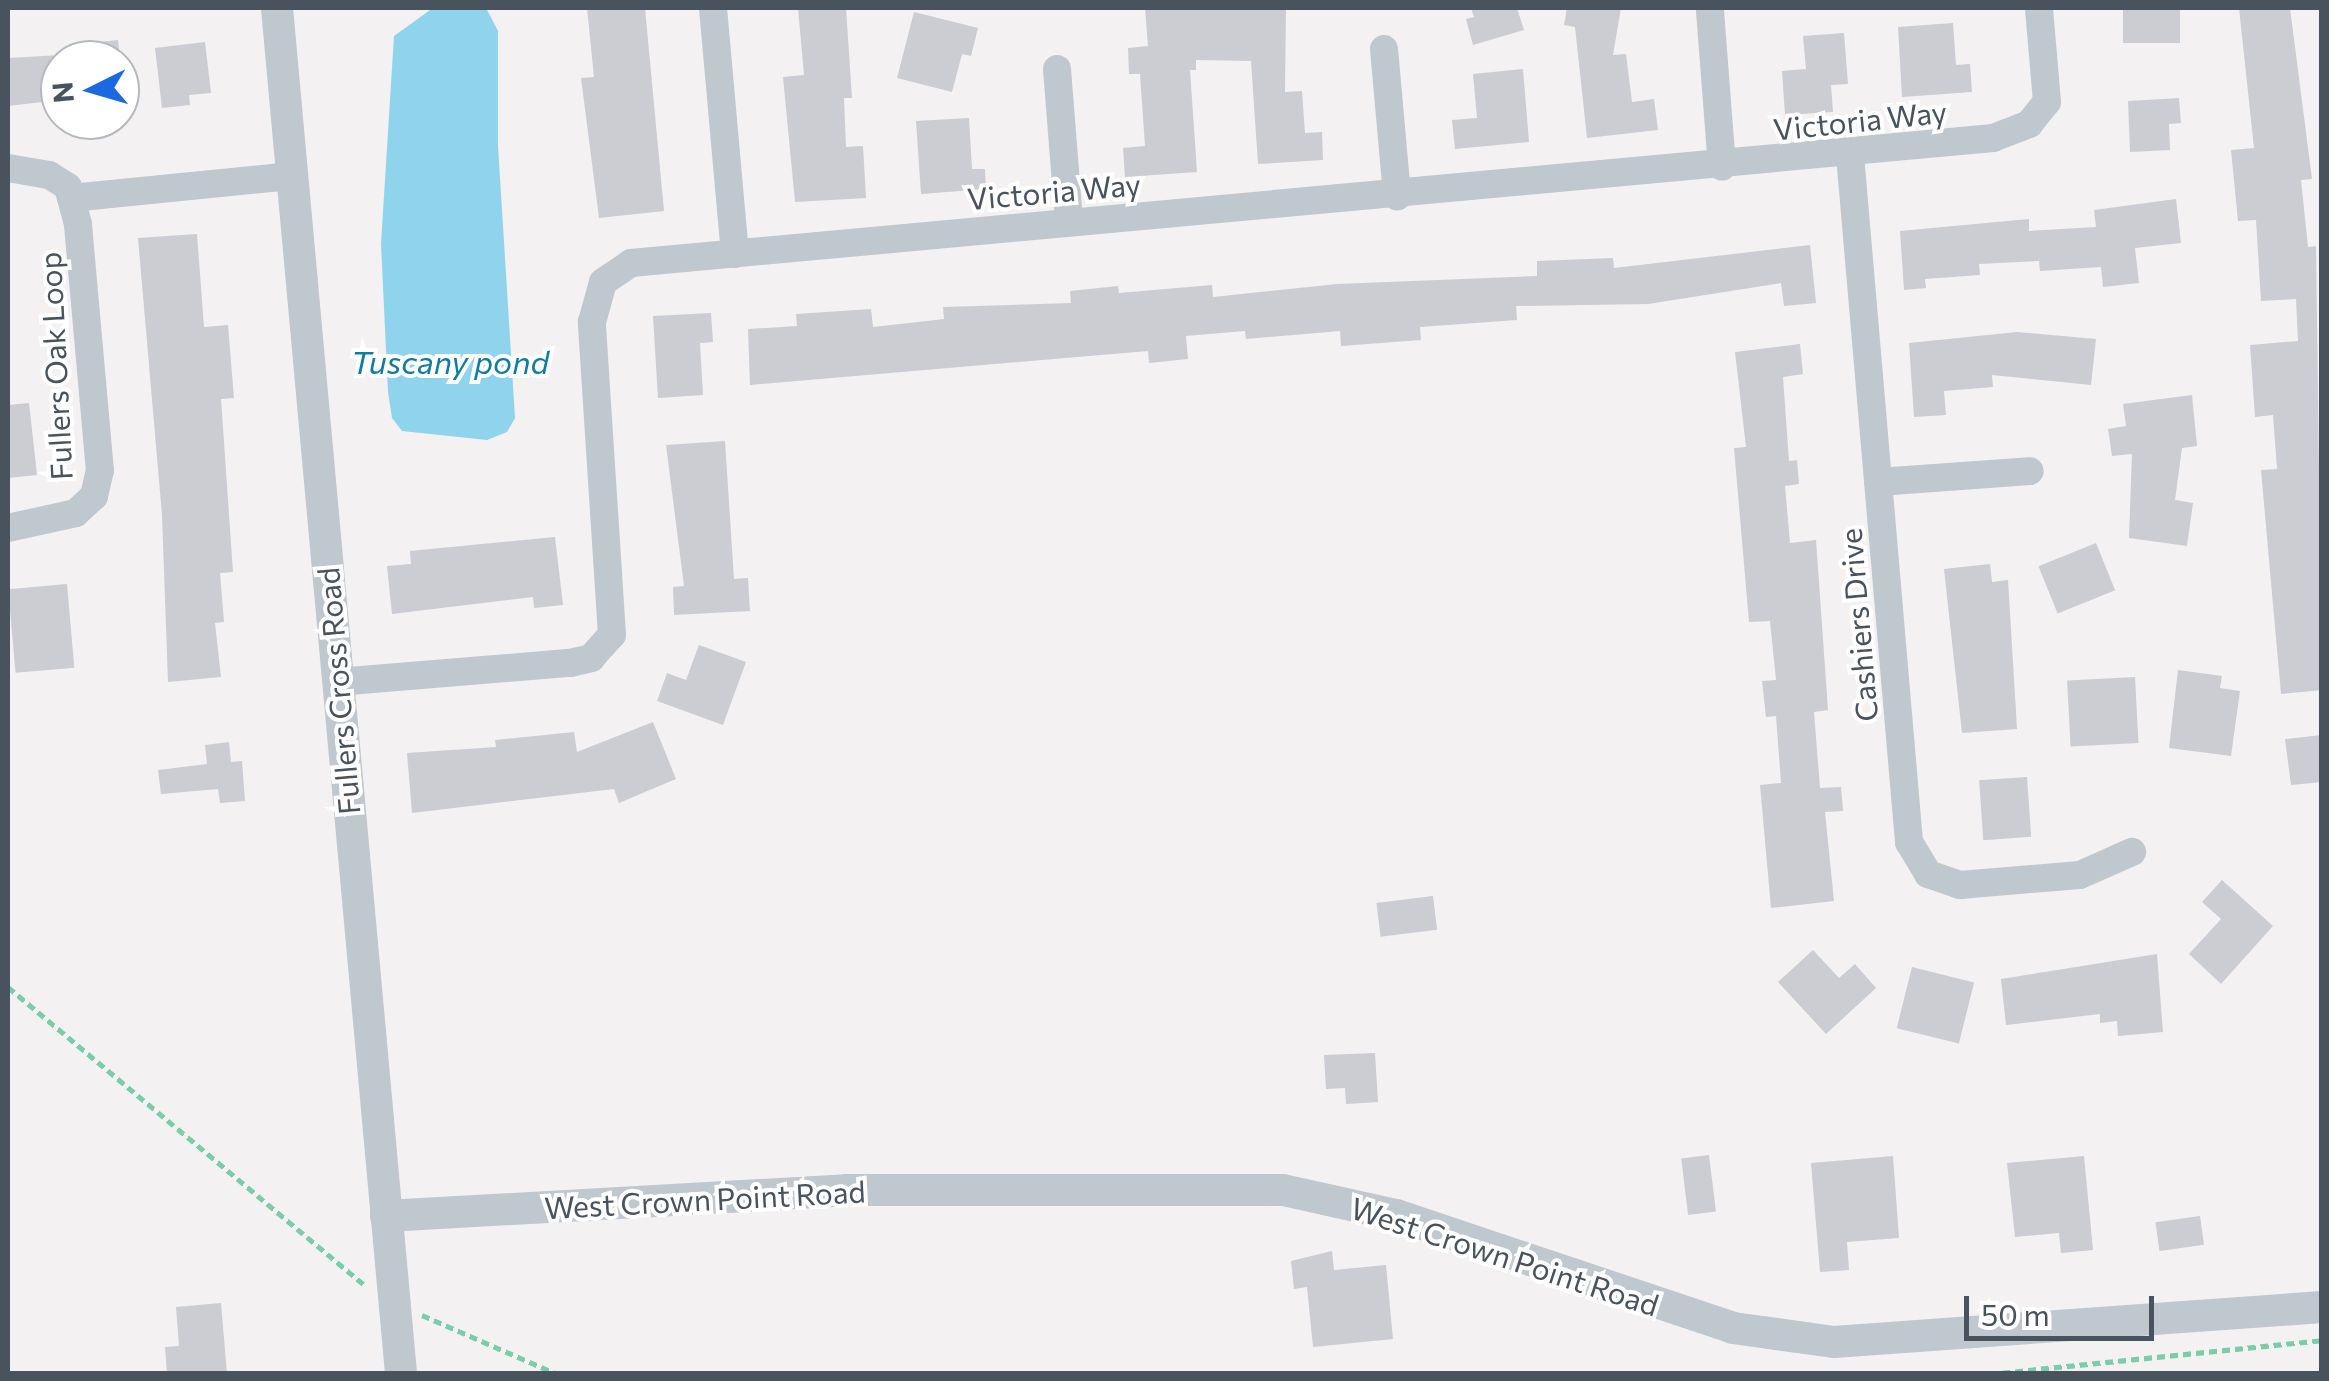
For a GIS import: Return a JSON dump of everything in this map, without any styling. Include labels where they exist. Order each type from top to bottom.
[{"type":"street","name":"Fullers Cross Road","points":[[278,8],[401,1374]]},
{"type":"street","points":[[713,8],[734,254]]},
{"type":"street","name":"Victoria Way","points":[[337,682],[570,663],[591,658],[612,636],[592,322],[604,282],[631,263],[1850,156],[1993,138],[2029,124],[2047,102],[2039,8]]},
{"type":"street","points":[[1710,11],[1722,166]]},
{"type":"street","points":[[1384,48],[1397,196]]},
{"type":"street","points":[[1057,69],[1069,222]]},
{"type":"street","name":"Cashiers Drive","points":[[1850,156],[1909,842],[1928,874],[1960,885],[2080,875],[2132,852]]},
{"type":"street","points":[[8,168],[50,175],[68,187],[71,198],[292,176]]},
{"type":"street","name":"Fullers Oak Loop","points":[[8,528],[76,513],[94,496],[100,470],[71,198]]},
{"type":"street","points":[[1878,482],[2030,471]]},
{"type":"street","name":"West Crown Point Road","points":[[386,1216],[846,1190],[1283,1190],[1396,1215],[1733,1328],[1834,1342],[2322,1307]]},
{"type":"path","points":[[8,987],[312,1246],[376,1292]]},
{"type":"path","points":[[430,1318],[557,1374]]},
{"type":"path","points":[[1989,1374],[2322,1340]]},
{"type":"water","name":"Tuscany pond","points":[[433,8],[486,8],[498,31],[498,146],[515,418],[507,432],[487,440],[402,431],[392,418],[388,392],[381,244],[394,36]]},
{"type":"building","points":[[587,8],[645,8],[664,211],[599,218],[581,78],[594,77]]},
{"type":"building","points":[[798,8],[846,8],[852,98],[844,98],[846,147],[863,146],[866,198],[795,202],[783,77],[804,75]]},
{"type":"building","points":[[1145,8],[1286,8],[1285,92],[1302,91],[1305,133],[1322,132],[1323,160],[1258,164],[1251,61],[1196,60],[1196,70],[1190,70],[1197,172],[1125,177],[1123,148],[1145,146],[1140,74],[1129,74],[1128,48],[1148,46]]},
{"type":"building","points":[[1471,8],[1517,8],[1524,30],[1473,45],[1466,19],[1474,17]]},
{"type":"building","points":[[1567,8],[1621,8],[1613,55],[1626,54],[1632,102],[1654,99],[1658,130],[1587,138],[1575,27],[1564,25]]},
{"type":"building","points":[[2123,8],[2180,8],[2180,43],[2123,43]]},
{"type":"building","points":[[2239,8],[2290,8],[2312,179],[2301,180],[2308,247],[2316,246],[2322,690],[2281,694],[2261,470],[2277,469],[2273,415],[2255,417],[2250,345],[2298,341],[2296,299],[2261,301],[2256,220],[2238,221],[2231,150],[2254,148]]},
{"type":"building","points":[[914,12],[978,28],[971,56],[962,54],[952,92],[897,78]]},
{"type":"building","points":[[1953,23],[1956,65],[1970,64],[1972,92],[1902,97],[1898,27]]},
{"type":"building","points":[[1844,33],[1848,84],[1831,85],[1833,112],[1785,115],[1782,71],[1806,69],[1803,36]]},
{"type":"building","points":[[205,42],[211,93],[189,95],[190,105],[162,108],[155,48]]},
{"type":"building","points":[[40,56],[40,102],[8,106],[8,58]]},
{"type":"building","points":[[1523,69],[1529,142],[1455,149],[1452,120],[1477,118],[1473,74]]},
{"type":"building","points":[[2179,98],[2181,123],[2169,124],[2170,150],[2130,152],[2128,101]]},
{"type":"building","points":[[969,118],[972,169],[985,169],[986,189],[921,194],[916,121]]},
{"type":"building","points":[[2176,199],[2181,243],[2135,248],[2139,283],[2103,287],[2101,267],[2040,271],[2039,261],[1979,264],[1980,275],[1925,279],[1926,288],[1904,290],[1900,231],[2029,219],[2029,231],[2096,227],[2094,210]]},
{"type":"building","points":[[197,234],[204,327],[228,325],[234,398],[221,399],[233,572],[220,573],[224,622],[215,623],[221,677],[168,682],[162,515],[138,238]]},
{"type":"building","points":[[1810,245],[1816,303],[1784,306],[1781,283],[1648,304],[1516,306],[1517,320],[1420,327],[1421,340],[1341,346],[1340,331],[1246,339],[1245,331],[1186,336],[1188,359],[1149,363],[1148,351],[750,385],[748,329],[797,326],[796,314],[871,309],[873,327],[944,319],[943,307],[1071,303],[1070,291],[1118,286],[1119,293],[1212,285],[1213,297],[1337,284],[1537,276],[1537,261],[1613,258],[1614,268]]},
{"type":"building","points":[[711,313],[713,342],[700,343],[703,395],[658,398],[653,316]]},
{"type":"building","points":[[2017,332],[2096,339],[2091,385],[1992,375],[1993,387],[1944,391],[1946,415],[1914,417],[1909,343]]},
{"type":"building","points":[[1800,344],[1803,374],[1783,377],[1789,461],[1797,460],[1799,484],[1785,486],[1790,543],[1816,540],[1828,710],[1814,712],[1820,788],[1841,787],[1843,811],[1825,812],[1834,901],[1771,908],[1760,785],[1781,783],[1776,716],[1766,717],[1762,681],[1776,680],[1770,621],[1749,622],[1734,448],[1746,447],[1735,352]]},
{"type":"building","points":[[2192,395],[2197,446],[2182,448],[2175,500],[2193,503],[2187,546],[2129,538],[2132,454],[2112,456],[2108,429],[2126,426],[2123,404]]},
{"type":"building","points":[[29,403],[37,475],[8,478],[8,405]]},
{"type":"building","points":[[725,441],[734,579],[748,578],[750,611],[674,615],[673,587],[684,586],[666,445]]},
{"type":"building","points":[[555,537],[563,605],[534,608],[533,597],[392,614],[387,566],[411,564],[410,551]]},
{"type":"building","points":[[2096,543],[2115,590],[2058,614],[2039,566]]},
{"type":"building","points":[[1990,564],[1992,582],[2008,580],[2017,729],[1962,733],[1944,569]]},
{"type":"building","points":[[67,584],[74,668],[16,673],[8,589]]},
{"type":"building","points":[[699,645],[746,662],[723,725],[657,701],[667,673],[686,680]]},
{"type":"building","points":[[2178,670],[2222,676],[2220,688],[2240,691],[2231,756],[2169,748]]},
{"type":"building","points":[[2135,677],[2138,743],[2071,746],[2067,681]]},
{"type":"building","points":[[653,722],[676,779],[619,803],[614,789],[412,813],[407,753],[496,747],[495,740],[574,732],[577,752]]},
{"type":"building","points":[[2322,735],[2322,782],[2291,785],[2285,739]]},
{"type":"building","points":[[229,742],[231,762],[242,761],[245,801],[220,803],[218,789],[161,794],[158,770],[207,764],[205,745]]},
{"type":"building","points":[[2027,777],[2031,837],[1983,840],[1979,780]]},
{"type":"building","points":[[2222,880],[2273,926],[2221,984],[2189,954],[2221,919],[2202,902]]},
{"type":"building","points":[[1433,896],[1437,930],[1381,937],[1376,903]]},
{"type":"building","points":[[1813,950],[1839,978],[1855,964],[1876,988],[1826,1034],[1778,982]]},
{"type":"building","points":[[2157,954],[2163,1032],[2118,1036],[2117,1021],[2100,1023],[2100,1014],[2006,1025],[2001,979]]},
{"type":"building","points":[[1912,967],[1974,982],[1959,1044],[1897,1028]]},
{"type":"building","points":[[1375,1053],[1378,1102],[1346,1104],[1345,1088],[1326,1089],[1324,1055]]},
{"type":"building","points":[[1709,1155],[1716,1212],[1688,1215],[1681,1158]]},
{"type":"building","points":[[1893,1156],[1899,1238],[1847,1242],[1849,1270],[1820,1272],[1811,1163]]},
{"type":"building","points":[[2084,1156],[2093,1250],[2061,1253],[2059,1233],[2015,1237],[2007,1163]]},
{"type":"building","points":[[2200,1216],[2204,1245],[2159,1251],[2155,1222]]},
{"type":"building","points":[[1332,1251],[1334,1270],[1386,1265],[1393,1339],[1313,1347],[1307,1287],[1294,1289],[1291,1261]]},
{"type":"building","points":[[221,1303],[227,1374],[167,1374],[165,1347],[179,1346],[176,1307]]}]
